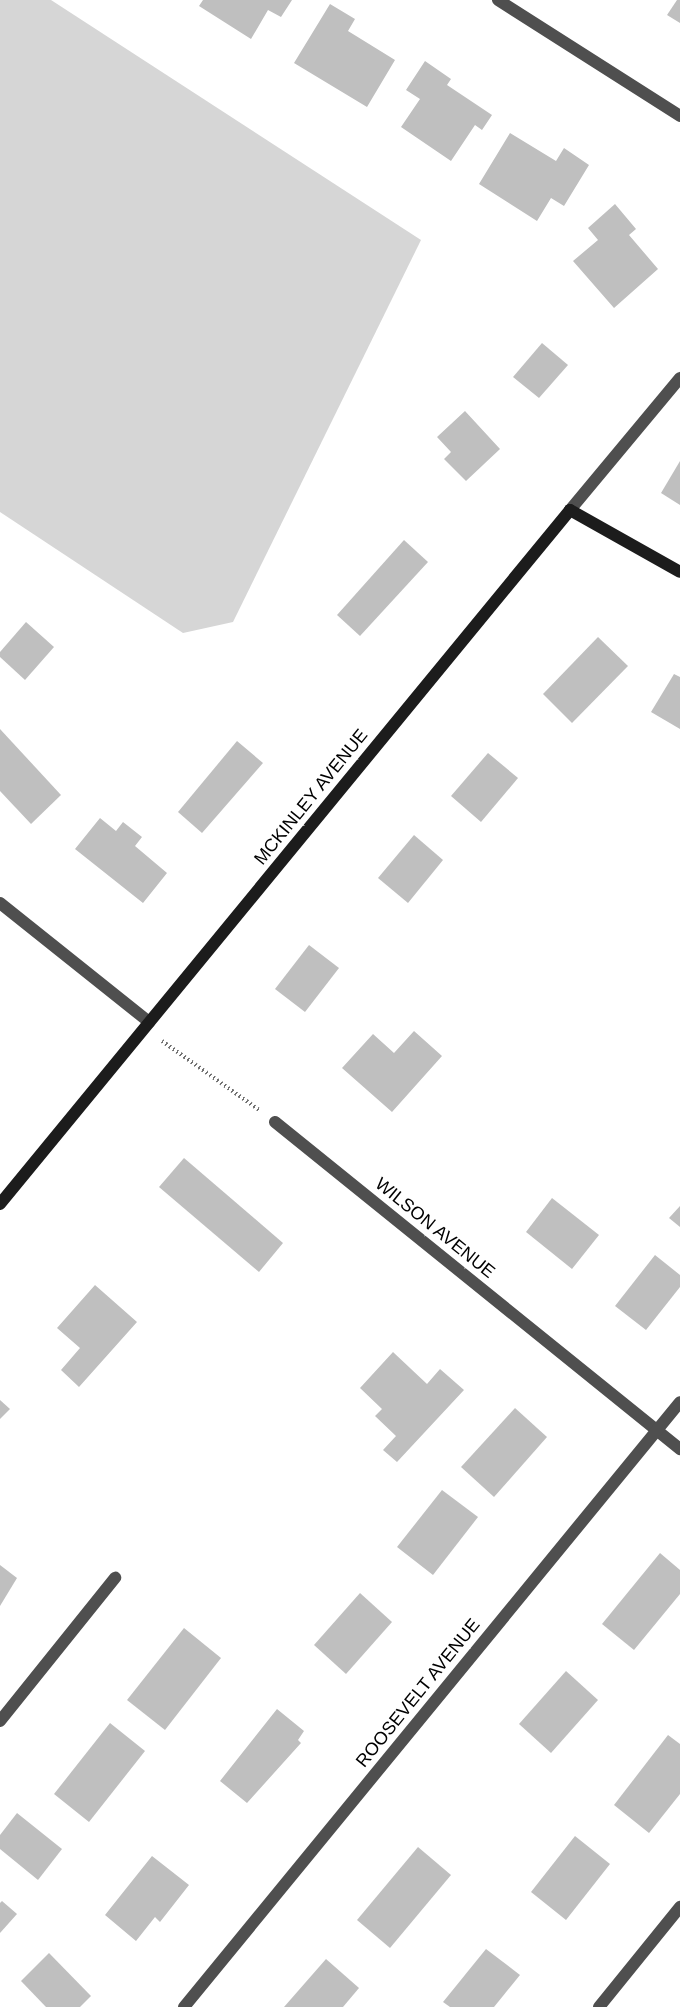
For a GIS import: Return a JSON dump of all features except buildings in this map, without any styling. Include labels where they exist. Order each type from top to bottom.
[{"type":"street","points":[[498,0],[680,116]]},
{"type":"street","points":[[680,378],[570,510],[680,572]]},
{"type":"street","name":"MCKINLEY AVENUE","points":[[0,1204],[570,510]]},
{"type":"street","points":[[0,903],[149,1022]]},
{"type":"street","name":"WILSON AVENUE","points":[[275,1122],[680,1449]]},
{"type":"street","name":"ROOSEVELT AVENUE","points":[[184,2007],[680,1402]]},
{"type":"street","points":[[0,1721],[115,1578]]},
{"type":"street","points":[[598,2007],[680,1907]]},
{"type":"path","points":[[162,1041],[275,1122]]},
{"type":"shaded area","points":[[0,0],[51,0],[421,240],[233,622],[183,633],[0,512]]}]
